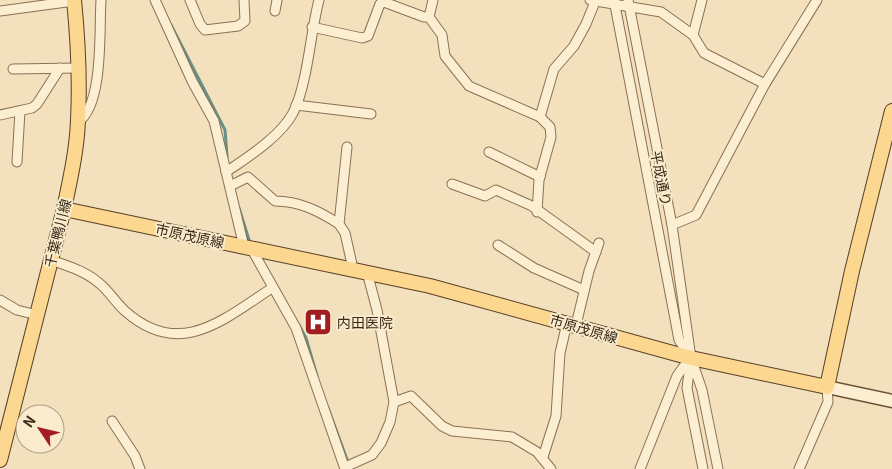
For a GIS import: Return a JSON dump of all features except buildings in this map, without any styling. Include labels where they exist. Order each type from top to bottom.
[{"type":"main road","name":"千葉鴨川線","points":[[0,460],[64,209],[78,122],[78,68],[74,0]]},
{"type":"main road","points":[[827,387],[852,271],[892,111]]},
{"type":"main road","name":"市原茂原線","points":[[64,209],[430,286],[691,358],[827,387]]},
{"type":"street","points":[[0,11],[74,0]]},
{"type":"street","points":[[78,122],[89,106],[96,87],[101,0]]},
{"type":"street","points":[[155,0],[192,81],[214,121],[226,172],[248,247],[296,328],[345,468],[372,456],[381,443],[390,422],[394,402],[368,272]]},
{"type":"street","points":[[190,0],[200,24],[205,30],[238,26],[245,21],[244,0]]},
{"type":"street","points":[[275,11],[277,0]]},
{"type":"street","points":[[226,172],[282,128],[296,104],[319,0]]},
{"type":"street","points":[[433,0],[429,17],[442,35],[444,56],[469,86],[540,117],[550,127],[551,137],[540,177],[537,212]]},
{"type":"street","points":[[693,35],[702,0]]},
{"type":"street","points":[[672,225],[696,215],[765,84],[817,0]]},
{"type":"street","points":[[540,117],[554,69],[574,46],[586,24],[593,1],[628,4],[661,12],[693,35],[704,54],[765,84]]},
{"type":"street","points":[[312,27],[362,38],[368,36],[377,7],[384,2],[424,18],[429,17]]},
{"type":"street","name":"平成通り","points":[[614,3],[679,340],[691,358],[687,388],[703,469]]},
{"type":"street","name":"平成通り","points":[[628,4],[672,225],[691,358],[702,390],[718,469]]},
{"type":"street","points":[[0,115],[32,108],[37,104],[60,68]]},
{"type":"street","points":[[13,69],[78,68]]},
{"type":"street","points":[[296,104],[371,114]]},
{"type":"street","points":[[17,162],[20,111]]},
{"type":"street","points":[[339,224],[347,147]]},
{"type":"street","points":[[489,152],[540,177]]},
{"type":"street","points":[[230,186],[248,178],[275,201],[288,201],[312,208],[339,224],[345,234],[352,269]]},
{"type":"street","points":[[452,184],[485,196],[496,190],[532,206],[537,212],[597,248],[584,290],[560,353],[556,416],[543,457]]},
{"type":"street","points":[[498,245],[534,268],[584,290]]},
{"type":"street","points":[[51,260],[81,271],[100,283],[126,312],[147,326],[168,334],[196,332],[209,328],[272,288]]},
{"type":"street","points":[[0,300],[17,310],[37,315]]},
{"type":"street","points":[[640,469],[677,376],[691,358]]},
{"type":"street","points":[[799,469],[828,402],[827,387],[892,401]]},
{"type":"street","points":[[394,402],[411,396],[442,426],[452,431],[512,437],[543,457],[551,469]]},
{"type":"street","points":[[112,421],[135,456],[140,469]]},
{"type":"waterway","points":[[171,25],[225,130],[227,156]]},
{"type":"waterway","points":[[239,208],[250,243]]},
{"type":"waterway","points":[[299,325],[306,338],[317,376]]},
{"type":"waterway","points":[[328,408],[349,465]]},
{"type":"place","name":"内田医院","points":[[318,322]]}]
